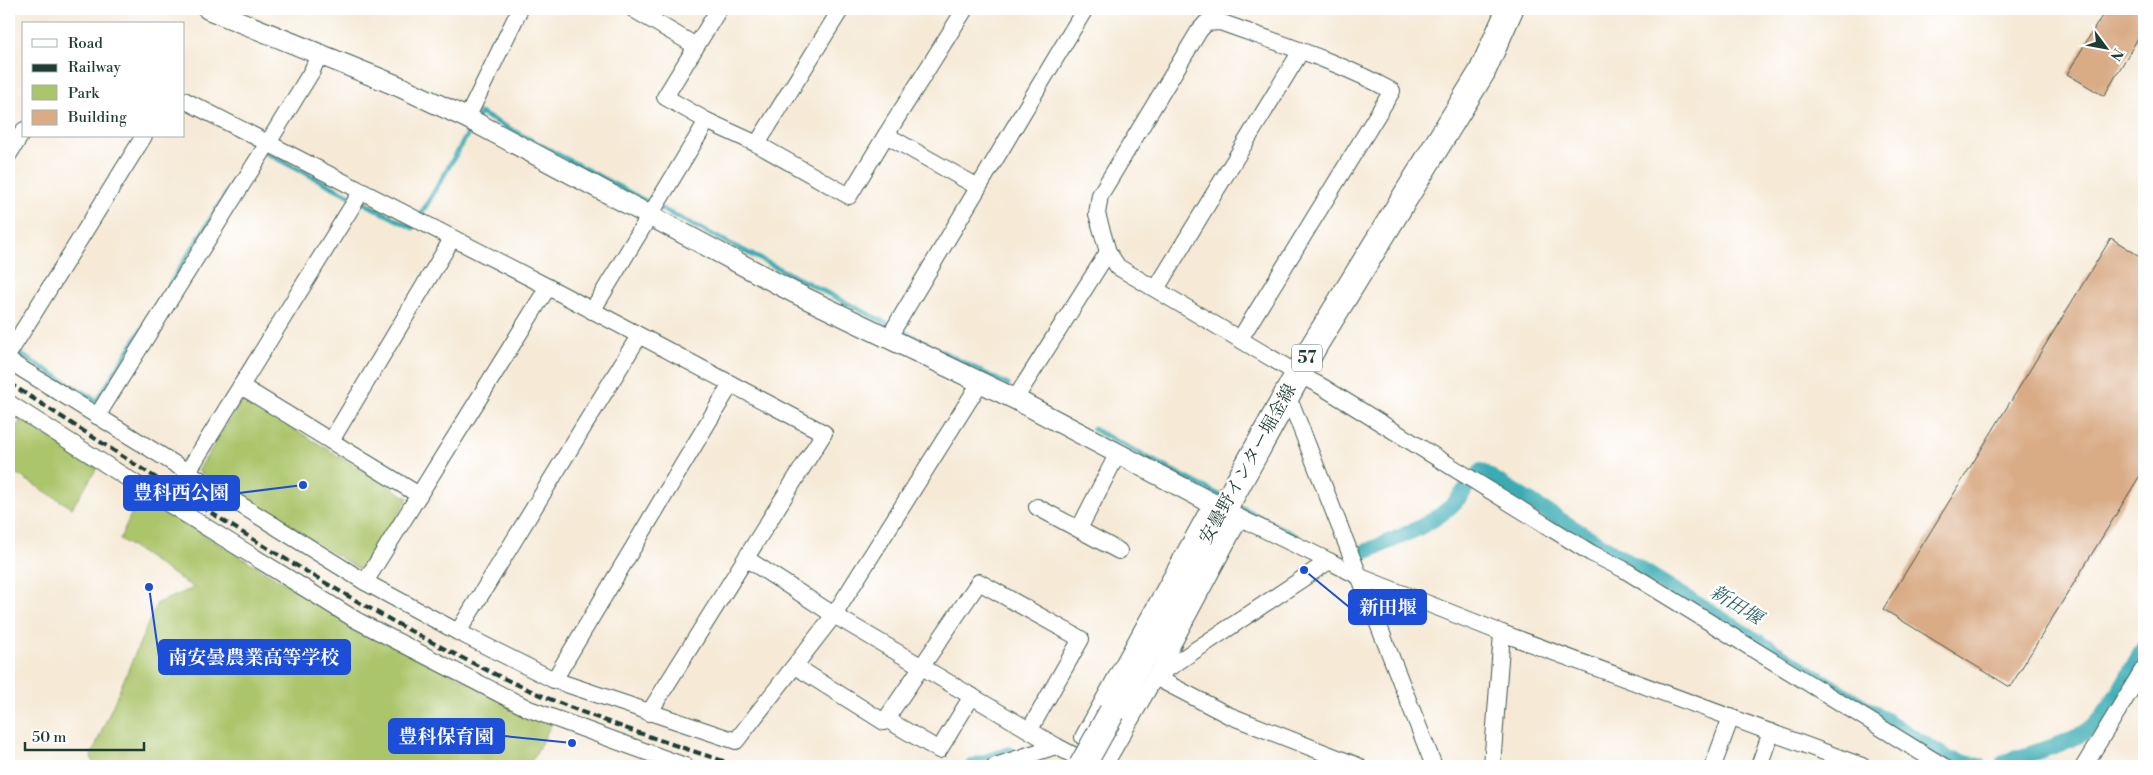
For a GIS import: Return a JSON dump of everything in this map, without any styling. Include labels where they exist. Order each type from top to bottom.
[{"type":"main road","name":"安曇野インター堀金線","points":[[1078,761],[1112,712],[1225,510],[1298,374],[1482,72],[1510,9]]},
{"type":"street","points":[[208,9],[398,86],[467,118],[793,292],[1015,399],[1225,510],[1358,576],[1502,633],[1862,766]]},
{"type":"street","points":[[467,118],[520,9]]},
{"type":"street","points":[[633,9],[696,46]]},
{"type":"street","points":[[719,9],[664,97],[707,121],[757,144],[849,196],[965,9]]},
{"type":"street","points":[[757,144],[841,9]]},
{"type":"street","points":[[889,337],[1085,9]]},
{"type":"street","points":[[1240,339],[1392,91],[1364,76],[1301,51],[1220,22],[1206,23],[1199,31],[1100,195],[1097,214],[1108,252],[1118,267],[1298,374],[1322,386],[1591,553],[1623,569],[1943,766]]},
{"type":"street","points":[[1156,289],[1301,51]]},
{"type":"street","points":[[96,416],[312,71],[319,54]]},
{"type":"street","points":[[185,100],[548,287],[824,433],[649,713]]},
{"type":"street","points":[[592,311],[707,121]]},
{"type":"street","points":[[9,154],[22,133]]},
{"type":"street","points":[[886,135],[978,187]]},
{"type":"street","points":[[9,353],[143,138]]},
{"type":"street","points":[[187,473],[361,192]]},
{"type":"street","points":[[331,440],[452,239]]},
{"type":"street","points":[[1015,399],[1108,252]]},
{"type":"street","points":[[364,582],[548,287]]},
{"type":"street","points":[[458,632],[639,336]]},
{"type":"street","points":[[9,361],[364,582],[458,632],[554,680],[736,741],[834,615],[980,383]]},
{"type":"street","points":[[554,680],[732,384]]},
{"type":"street","points":[[241,386],[419,495]]},
{"type":"street","points":[[1283,401],[1293,408],[1434,766]]},
{"type":"street","points":[[9,403],[356,620],[529,709],[685,766]]},
{"type":"street","points":[[1079,529],[1118,453]]},
{"type":"street","points":[[1037,507],[1120,551]]},
{"type":"street","points":[[1104,766],[1155,677],[1225,510]]},
{"type":"street","points":[[1078,761],[1225,510]]},
{"type":"street","points":[[747,559],[834,615],[1030,729],[1078,761],[1094,766]]},
{"type":"street","points":[[1155,677],[1329,562]]},
{"type":"street","points":[[794,666],[884,722],[979,582],[1081,639],[1030,729]]},
{"type":"street","points":[[1492,766],[1502,633]]},
{"type":"street","points":[[2084,766],[2144,668]]},
{"type":"street","points":[[1155,677],[1228,715],[1358,766]]},
{"type":"street","points":[[886,719],[939,750],[972,696]]},
{"type":"street","points":[[1713,766],[1731,717]]},
{"type":"street","points":[[1759,766],[1771,732]]},
{"type":"street","points":[[995,766],[1056,746]]},
{"type":"green space","points":[[243,398],[408,498],[364,572],[198,471]]},
{"type":"green space","points":[[21,419],[97,468],[72,508],[9,469],[9,441]]},
{"type":"green space","points":[[139,496],[360,628],[552,723],[529,766],[94,766],[91,756],[157,603],[194,588],[120,539]]},
{"type":"building","points":[[2106,9],[2144,9],[2144,28],[2104,96],[2067,74]]},
{"type":"building","points":[[2111,238],[2144,259],[2144,469],[2010,687],[1883,609]]},
{"type":"waterway","points":[[477,118],[480,113],[638,197],[1008,385]]},
{"type":"waterway","points":[[264,152],[413,228],[473,125]]},
{"type":"waterway","points":[[13,350],[97,401],[242,169]]},
{"type":"waterway","points":[[1093,429],[1223,497]]},
{"type":"waterway","name":"新田堰","points":[[1477,476],[1481,471],[1949,759],[1979,766]]},
{"type":"waterway","name":"新田堰","points":[[1358,555],[1417,529],[1439,516],[1455,503],[1469,484]]},
{"type":"waterway","points":[[1235,504],[1296,536]]},
{"type":"waterway","name":"新田堰","points":[[2004,762],[2050,748],[2074,738],[2092,727],[2114,700],[2144,647]]},
{"type":"waterway","name":"新田堰","points":[[973,766],[1009,754]]},
{"type":"railway","points":[[9,383],[250,538],[374,611],[437,645],[559,703],[648,736],[739,766]]},
{"type":"place","name":"豊科西公園","points":[[303,485]]},
{"type":"place","name":"新田堰","points":[[1304,570]]},
{"type":"place","name":"南安曇農業高等学校","points":[[149,587]]},
{"type":"place","name":"豊科保育園","points":[[572,743]]}]
